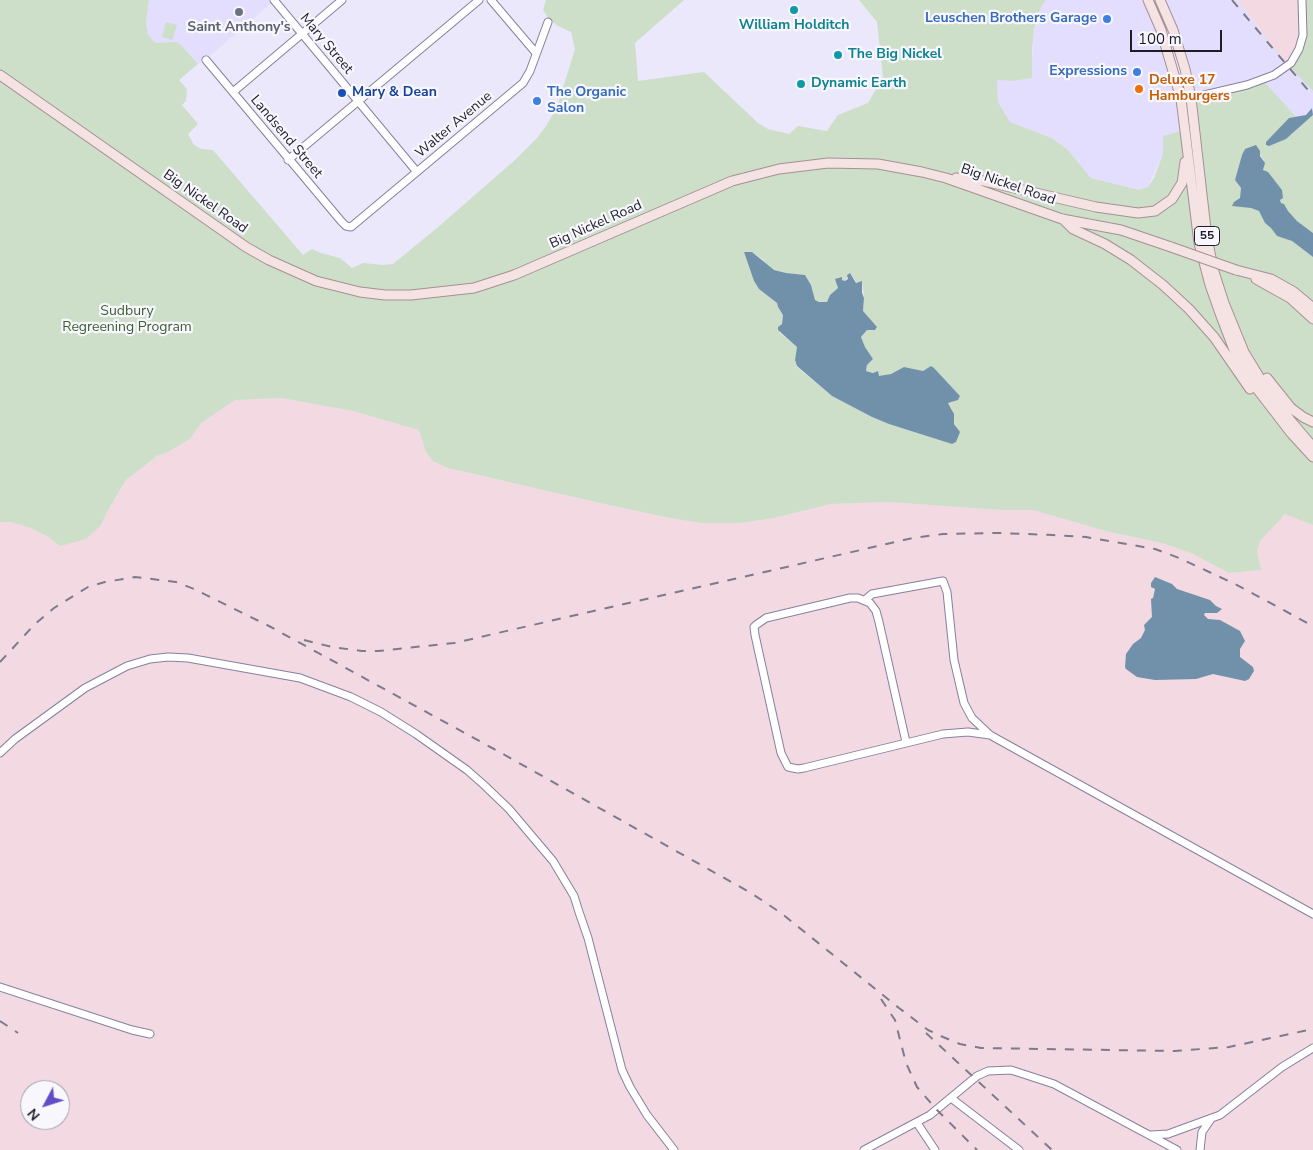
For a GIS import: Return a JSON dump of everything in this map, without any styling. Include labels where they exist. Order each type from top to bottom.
[{"type":"main road","name":"55","points":[[1148,0],[1161,30],[1181,99],[1199,243],[1210,285],[1227,333],[1244,369],[1266,402],[1290,433],[1313,457]]},
{"type":"main road","name":"55","points":[[1160,0],[1178,46],[1191,98],[1207,238],[1214,272],[1244,352],[1278,406],[1313,447]]},
{"type":"main road","name":"Big Nickel Road","points":[[0,75],[228,236],[261,256],[316,281],[345,289],[384,295],[423,295],[474,288],[498,281],[714,188],[779,169],[828,163],[863,163],[906,168],[946,178],[1062,219],[1121,230],[1247,274]]},
{"type":"main road","points":[[946,178],[966,178],[984,181],[1129,213],[1155,211],[1178,193],[1184,173],[1187,147]]},
{"type":"main road","points":[[1062,219],[1073,229],[1105,244],[1131,260],[1163,284],[1214,337],[1255,395],[1266,402]]},
{"type":"main road","points":[[1247,274],[1270,279],[1294,292],[1313,308]]},
{"type":"main road","points":[[1247,274],[1290,298],[1313,318]]},
{"type":"main road","points":[[1253,366],[1267,378],[1291,408],[1303,418],[1313,422]]},
{"type":"street","name":"Mary Street","points":[[274,0],[417,172]]},
{"type":"street","points":[[232,92],[342,0]]},
{"type":"street","points":[[288,160],[478,0]]},
{"type":"street","points":[[491,0],[536,53]]},
{"type":"street","points":[[1181,99],[1247,85],[1274,75],[1291,64],[1300,50],[1304,35],[1302,0]]},
{"type":"street","name":"Walter Avenue","points":[[351,227],[523,83],[530,71],[548,22]]},
{"type":"street","name":"Landsend Street","points":[[206,60],[288,160],[341,221],[346,226],[351,227]]},
{"type":"street","points":[[864,600],[872,594],[942,580],[947,592],[954,660],[964,703],[972,718],[990,735],[1313,914]]},
{"type":"street","points":[[906,742],[876,611],[870,603],[850,598],[766,618],[754,627],[781,753],[788,767],[798,769],[886,749],[906,742],[956,733],[968,732],[990,735]]},
{"type":"street","points":[[0,753],[15,739],[85,688],[128,666],[159,658],[188,658],[300,678],[351,697],[381,712],[416,734],[479,780],[509,809],[553,860],[574,896],[588,938],[622,1070],[630,1087],[648,1115],[674,1150]]},
{"type":"street","points":[[0,987],[132,1030],[150,1034]]},
{"type":"street","points":[[1151,1135],[1168,1134],[1211,1119],[1232,1107],[1282,1067],[1313,1048]]},
{"type":"street","points":[[864,1150],[917,1123],[937,1110],[977,1076],[988,1071],[1011,1070],[1054,1084],[1177,1150]]},
{"type":"street","points":[[951,1098],[1019,1150]]},
{"type":"street","points":[[1200,1150],[1202,1132],[1211,1119]]},
{"type":"street","points":[[917,1123],[935,1150]]},
{"type":"shaded area","points":[[149,0],[274,1],[198,64],[181,45],[155,43],[148,34],[146,23]]},
{"type":"shaded area","points":[[1046,0],[1148,0],[1161,31],[1184,130],[1163,136],[1163,154],[1148,187],[1139,190],[1091,178],[1067,149],[1053,138],[1010,122],[998,102],[996,80],[1013,81],[1032,62],[1034,29],[1041,7]]},
{"type":"shaded area","points":[[1160,0],[1238,0],[1266,38],[1313,91],[1313,109],[1306,115],[1297,118],[1262,79],[1191,98]]},
{"type":"shaded area","points":[[1238,0],[1302,0],[1303,35],[1288,65],[1266,38]]},
{"type":"shaded area","points":[[281,398],[353,411],[419,430],[425,450],[448,468],[675,519],[703,523],[740,523],[774,518],[831,504],[889,502],[1001,510],[1033,510],[1109,532],[1162,543],[1191,553],[1229,573],[1261,570],[1257,551],[1260,541],[1285,513],[1313,525],[1313,1150],[0,1150],[0,522],[11,522],[31,528],[50,538],[60,546],[101,525],[126,480],[157,456],[190,439],[201,423],[235,400]]},
{"type":"green space","name":"Sudbury Regreening Program","points":[[0,0],[149,0],[146,23],[148,34],[155,43],[176,42],[181,45],[198,64],[179,80],[187,89],[186,101],[182,105],[198,124],[188,134],[194,145],[201,149],[213,150],[303,255],[312,249],[340,258],[352,268],[363,263],[393,264],[515,160],[546,126],[557,107],[575,49],[571,32],[549,19],[543,10],[546,0],[684,0],[635,43],[638,81],[704,72],[758,123],[768,129],[789,134],[798,126],[827,131],[838,115],[868,103],[883,77],[877,22],[859,0],[1046,0],[1041,7],[1034,29],[1032,78],[1013,81],[997,80],[998,102],[1010,122],[1052,138],[1067,149],[1091,178],[1139,190],[1148,187],[1154,178],[1163,154],[1163,136],[1184,130],[1195,219],[1226,334],[1313,458],[1313,525],[1285,514],[1260,541],[1257,551],[1261,570],[1229,573],[1191,553],[1162,543],[1109,532],[1033,510],[1001,510],[889,502],[831,504],[774,518],[740,523],[703,523],[675,519],[448,468],[433,461],[425,450],[419,430],[353,411],[281,398],[235,400],[201,423],[190,439],[157,456],[126,480],[101,525],[86,539],[60,546],[50,538],[31,528],[11,522],[0,522]],"holes":[[[744,252],[752,252],[771,269],[805,275],[811,285],[815,300],[819,302],[827,302],[830,295],[838,288],[837,286],[842,280],[845,281],[850,273],[857,283],[862,281],[863,311],[872,330],[867,330],[861,337],[873,359],[867,365],[866,371],[876,373],[879,377],[891,374],[904,367],[923,371],[931,366],[934,368],[960,396],[958,400],[948,403],[952,409],[956,427],[956,442],[952,444],[872,417],[832,396],[797,367],[795,360],[797,347],[779,332],[778,327],[782,324],[783,315],[777,303],[759,289],[754,281]]]},
{"type":"green space","points":[[1302,0],[1313,0],[1313,91],[1288,65],[1299,49]]},
{"type":"green space","points":[[166,22],[177,25],[172,40],[162,37]]},
{"type":"green space","points":[[1262,79],[1297,118],[1293,117],[1266,142],[1278,142],[1291,135],[1313,115],[1313,233],[1297,221],[1281,203],[1280,200],[1283,198],[1282,190],[1263,170],[1264,160],[1259,153],[1245,149],[1235,180],[1241,188],[1240,199],[1234,202],[1239,206],[1259,211],[1265,223],[1277,236],[1292,241],[1313,257],[1313,446],[1245,352],[1215,271],[1191,98]]},
{"type":"water","points":[[1312,108],[1313,115],[1286,139],[1269,146],[1266,145],[1266,142],[1289,118],[1306,115]]},
{"type":"water","points":[[1256,145],[1265,163],[1263,170],[1268,172],[1282,190],[1283,198],[1280,200],[1281,203],[1284,204],[1297,221],[1313,233],[1313,257],[1292,241],[1277,236],[1265,223],[1259,211],[1232,206],[1240,198],[1241,188],[1235,180],[1242,155],[1245,149]]},
{"type":"water","points":[[744,252],[752,252],[774,270],[805,275],[811,285],[815,300],[819,302],[827,302],[830,295],[838,288],[835,279],[842,277],[842,280],[845,281],[850,273],[856,283],[862,281],[863,311],[877,327],[875,330],[867,330],[861,337],[873,359],[867,365],[866,371],[873,373],[878,371],[879,376],[891,374],[904,367],[923,371],[931,366],[934,368],[960,396],[958,400],[948,403],[954,414],[954,424],[960,432],[956,442],[952,444],[872,417],[832,396],[797,366],[795,360],[797,347],[778,330],[778,327],[782,324],[783,315],[777,303],[759,289],[754,281]]},
{"type":"water","points":[[1155,577],[1172,584],[1177,589],[1210,600],[1222,609],[1217,613],[1205,613],[1204,615],[1208,619],[1220,620],[1240,631],[1245,641],[1240,649],[1240,657],[1253,667],[1254,671],[1249,679],[1245,681],[1213,674],[1196,679],[1155,680],[1137,677],[1126,669],[1126,654],[1133,644],[1141,638],[1145,630],[1144,625],[1152,617],[1151,599],[1155,589],[1151,587],[1151,583]]},
{"type":"railway","points":[[1232,0],[1313,96]]},
{"type":"railway","points":[[304,640],[332,647],[362,651],[454,643],[913,538],[943,534],[999,533],[1086,537],[1155,549],[1235,584],[1313,626]]},
{"type":"railway","points":[[0,662],[35,624],[54,608],[88,587],[135,577],[176,582],[269,626],[751,893],[781,913],[928,1030],[960,1044],[981,1048],[1174,1051],[1229,1047],[1313,1029]]},
{"type":"railway","points":[[881,999],[895,1020],[906,1063],[917,1087],[977,1150]]},
{"type":"railway","points":[[0,1021],[18,1033]]},
{"type":"railway","points":[[926,1033],[1052,1150]]},
{"type":"place","name":"William Holditch","points":[[794,10]]},
{"type":"place","name":"Saint Anthony's","points":[[239,12]]},
{"type":"place","name":"Leuschen Brothers Garage","points":[[1107,19]]},
{"type":"place","name":"The Big Nickel","points":[[838,55]]},
{"type":"place","name":"Expressions","points":[[1137,72]]},
{"type":"place","name":"Dynamic Earth","points":[[801,84]]},
{"type":"place","name":"Deluxe 17 Hamburgers","points":[[1139,89]]},
{"type":"place","name":"Mary & Dean","points":[[342,93]]},
{"type":"place","name":"The Organic Salon","points":[[537,101]]}]
